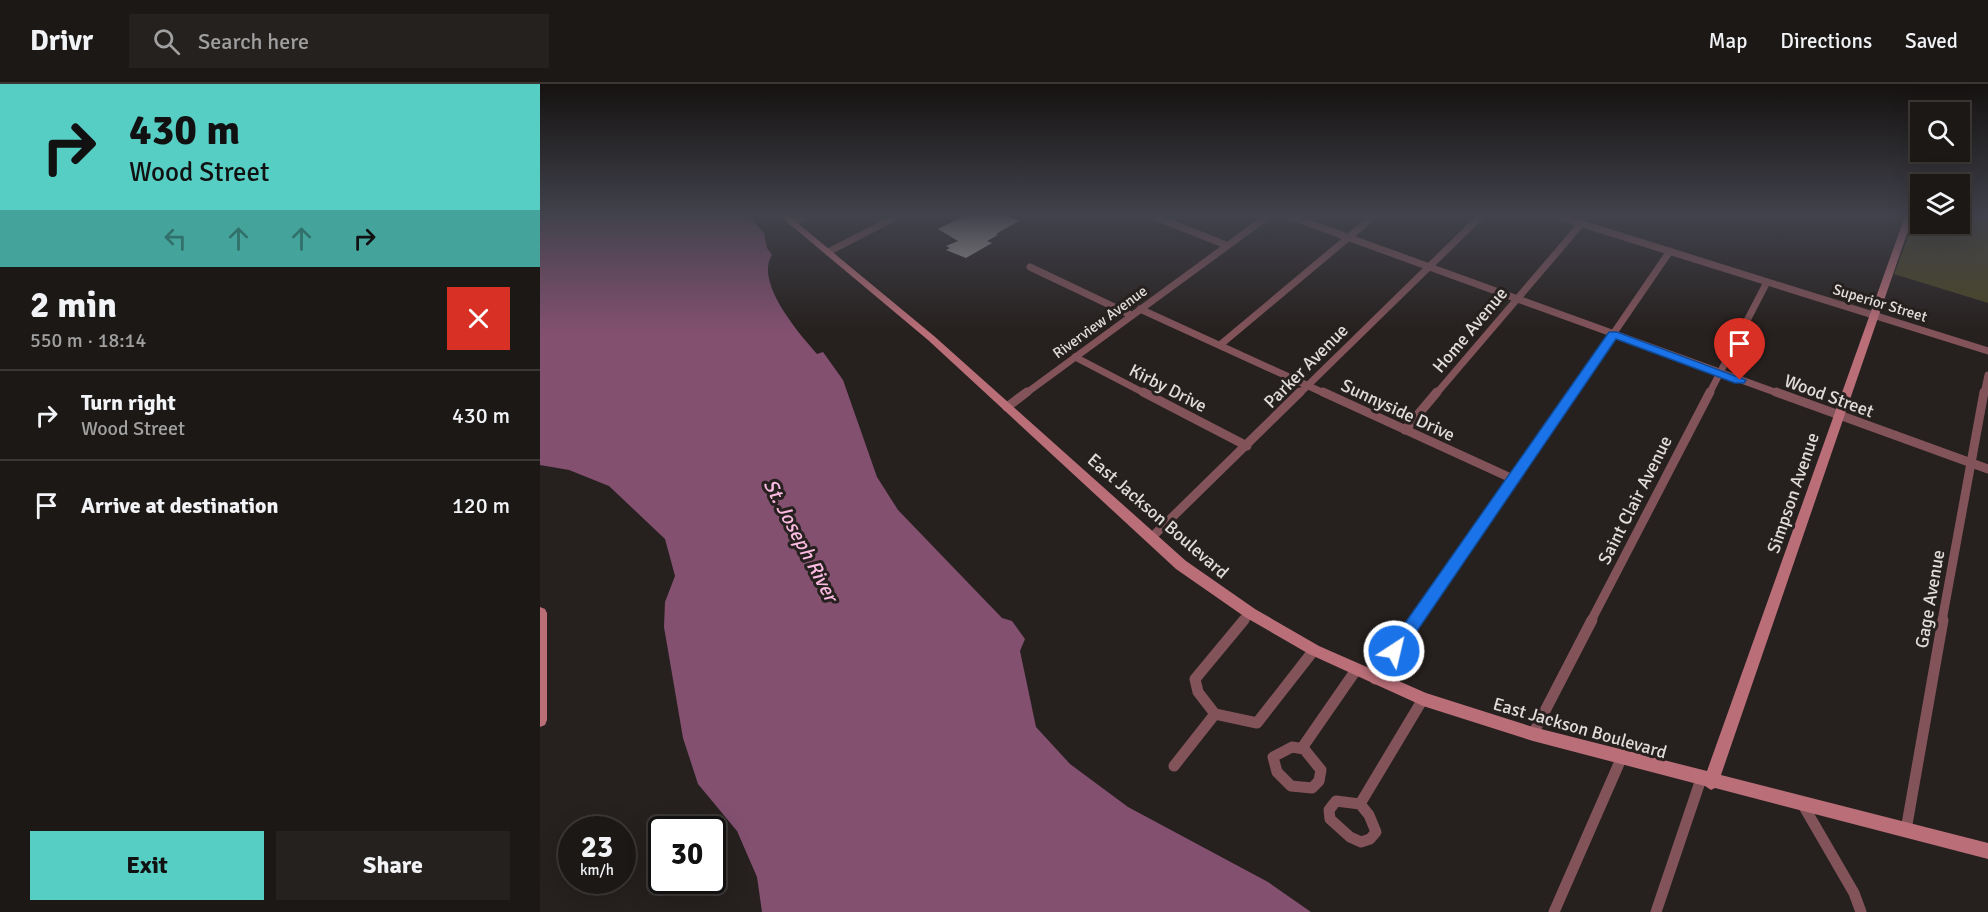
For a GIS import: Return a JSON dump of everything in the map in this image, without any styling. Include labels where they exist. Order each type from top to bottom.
[{"type":"main road","name":"East Jackson Boulevard","points":[[831,255],[931,338],[1151,538],[1209,586],[1314,650],[1423,699],[1533,734],[1706,781],[1988,851]]},
{"type":"main road","name":"Simpson Avenue","points":[[1706,781],[1896,255]]},
{"type":"main road","points":[[540,720],[541,624]]},
{"type":"street","name":"Riverview Avenue","points":[[1007,407],[1213,255]]},
{"type":"street","points":[[1220,345],[1327,255]]},
{"type":"street","name":"Wood Street","points":[[1395,255],[1988,469]]},
{"type":"street","name":"Parker Avenue","points":[[1151,538],[1441,255]]},
{"type":"street","name":"Home Avenue","points":[[1405,430],[1555,255]]},
{"type":"street","points":[[1375,679],[1668,255]]},
{"type":"street","name":"Superior Street","points":[[1681,255],[1988,351]]},
{"type":"street","points":[[1030,267],[1131,315]]},
{"type":"street","name":"Saint Clair Avenue","points":[[1533,734],[1767,282]]},
{"type":"street","name":"Sunnyside Drive","points":[[1140,309],[1513,480]]},
{"type":"street","name":"Kirby Drive","points":[[1075,357],[1246,446]]},
{"type":"street","name":"Gage Avenue","points":[[1906,830],[1970,462],[1988,375]]},
{"type":"street","points":[[1250,613],[1198,672],[1195,679],[1198,693],[1215,714],[1257,723],[1265,716],[1314,650]]},
{"type":"street","points":[[1302,748],[1356,670]]},
{"type":"street","points":[[1360,804],[1423,699]]},
{"type":"street","points":[[1174,766],[1215,714]]},
{"type":"street","points":[[1554,912],[1621,759]]},
{"type":"street","points":[[1656,912],[1706,781]]},
{"type":"street","points":[[1803,805],[1854,893],[1861,912]]},
{"type":"shaded area","points":[[1901,255],[1988,255],[1988,303],[1894,274]]},
{"type":"water","name":"St. Joseph River","points":[[540,255],[772,255],[768,266],[769,279],[781,308],[817,354],[823,352],[843,380],[877,477],[898,510],[1002,618],[1012,621],[1025,639],[1020,651],[1036,727],[1070,764],[1128,807],[1268,882],[1311,912],[762,912],[757,877],[737,831],[698,784],[683,738],[664,627],[665,602],[675,576],[665,539],[609,486],[569,470],[540,465]]},
{"type":"building","points":[[958,255],[972,255],[966,258]]},
{"type":"route","points":[[1394,651],[1613,334],[1740,380]]}]
